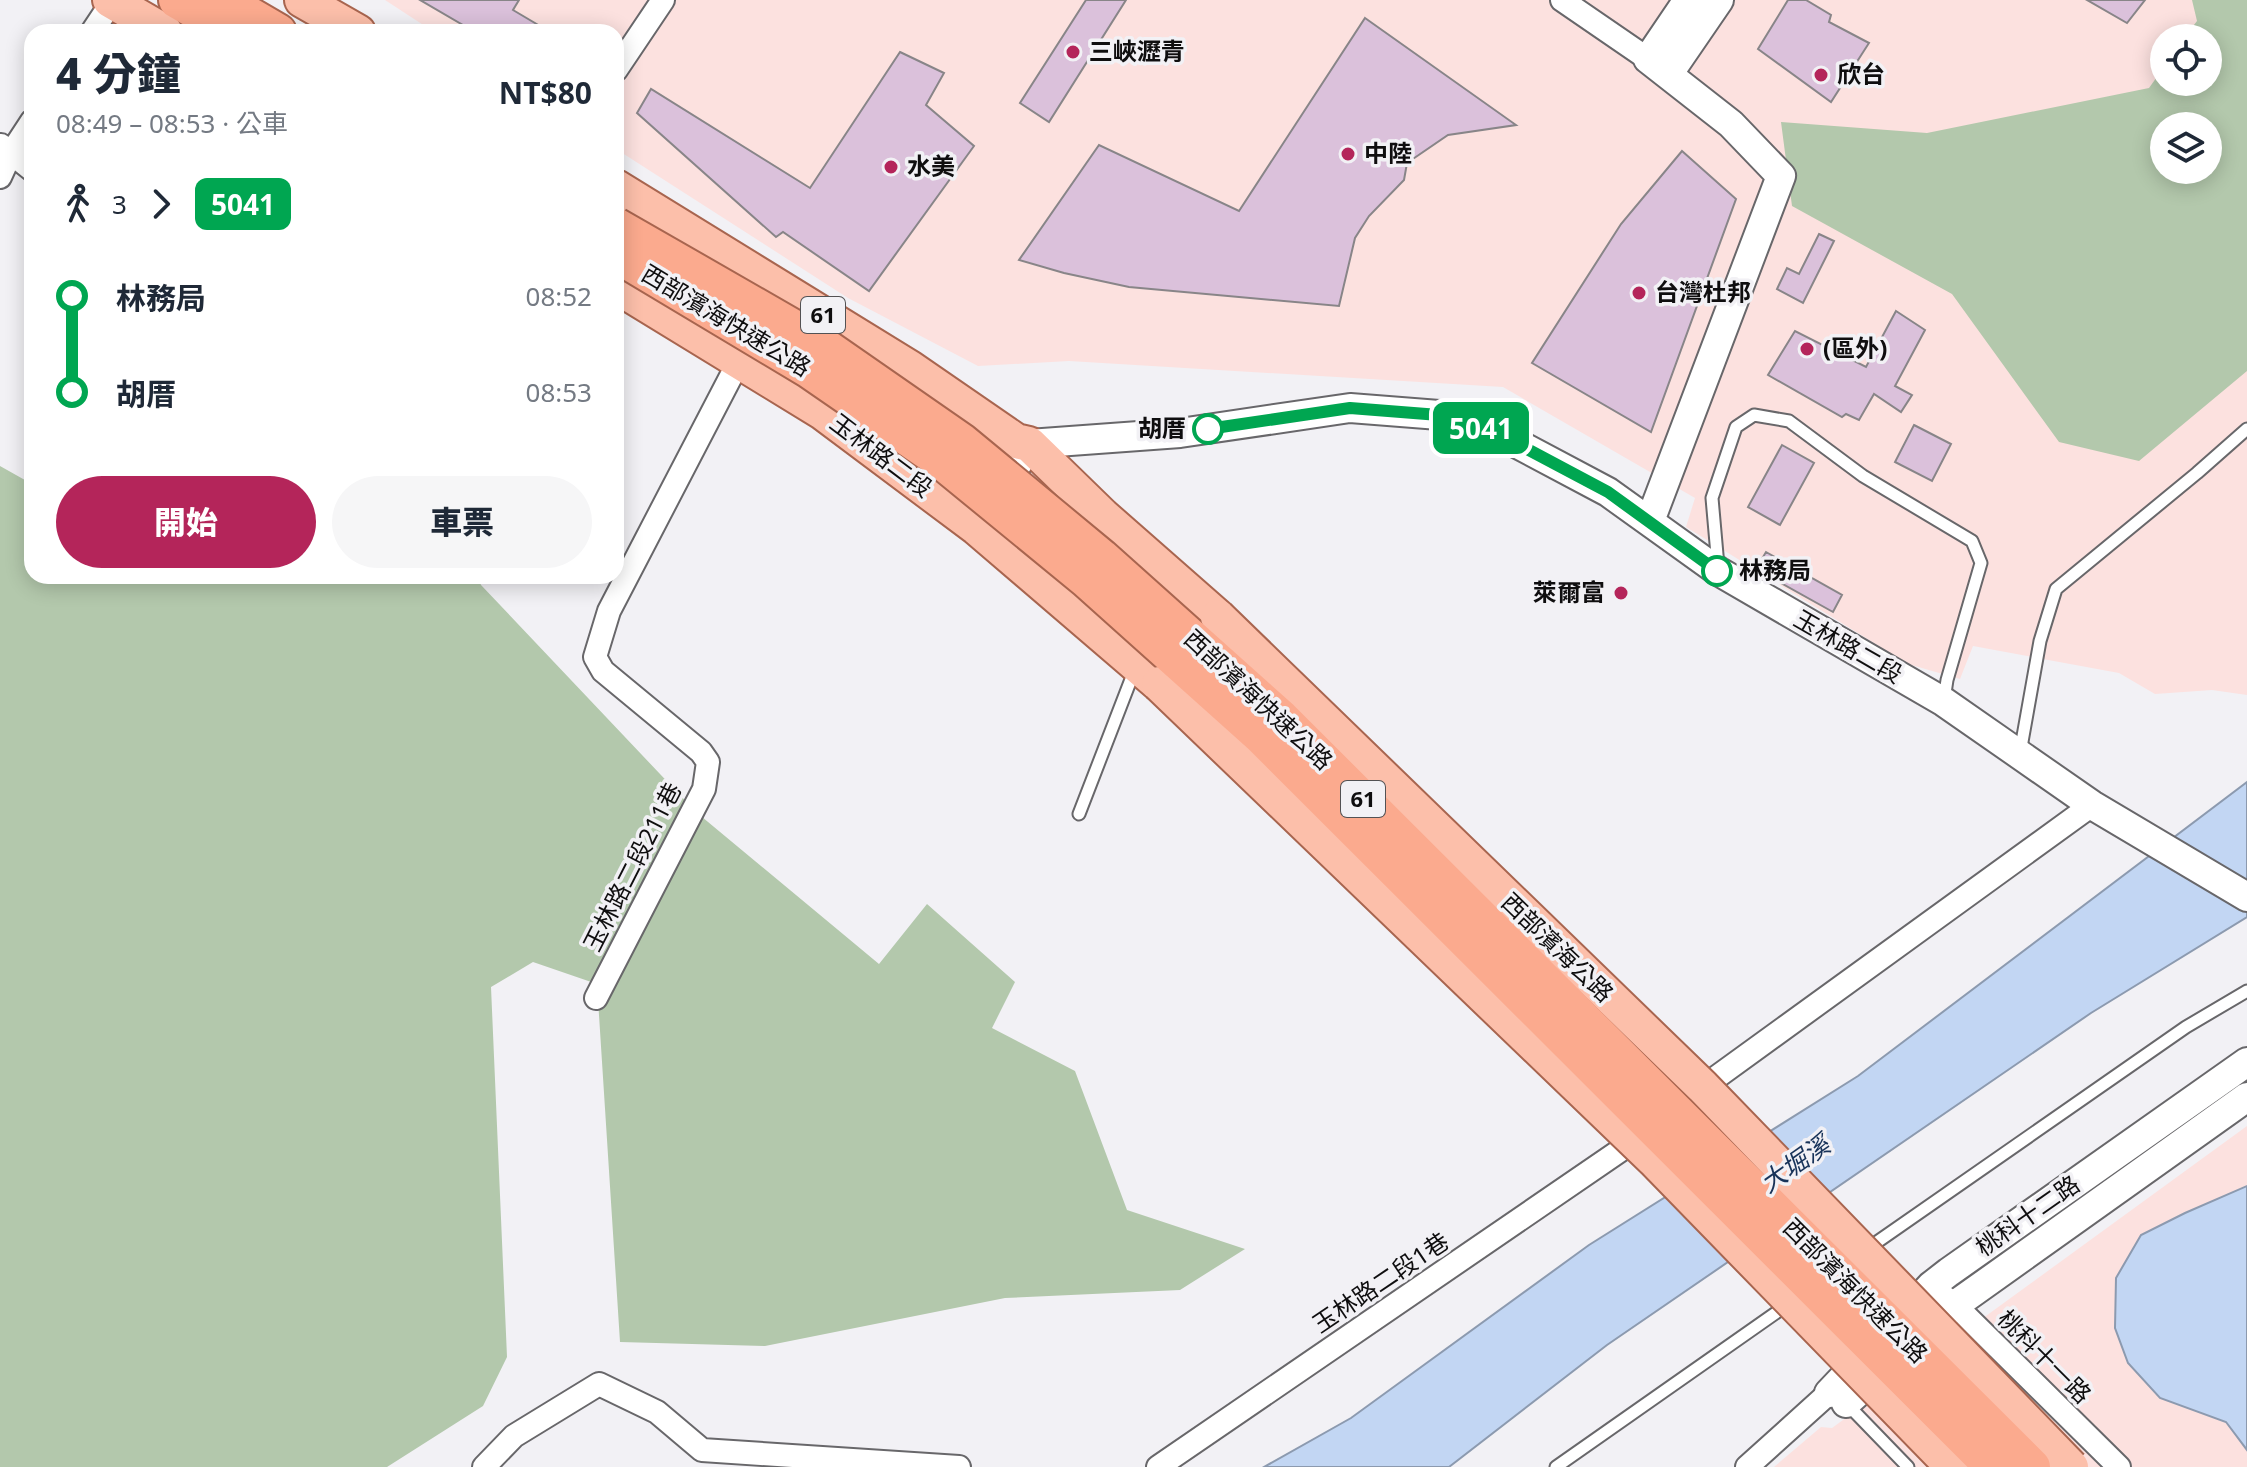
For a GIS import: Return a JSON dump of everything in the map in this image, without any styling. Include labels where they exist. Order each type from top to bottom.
[{"type":"highway","points":[[177,0],[218,24]]},
{"type":"highway","points":[[223,0],[264,24]]},
{"type":"highway","name":"西部濱海快速公路","points":[[624,231],[831,351],[962,442],[1101,557],[1281,718],[2032,1467]]},
{"type":"highway","name":"西部濱海快速公路","points":[[624,259],[808,369],[943,462],[1087,580],[1260,735],[1993,1467]]},
{"type":"main road","points":[[302,0],[344,24]]},
{"type":"main road","points":[[111,1],[151,24]]},
{"type":"main road","name":"61","points":[[624,192],[910,368],[1016,441],[1029,444]]},
{"type":"main road","name":"玉林路二段","points":[[624,291],[822,412],[977,528]]},
{"type":"main road","name":"西部濱海公路","points":[[1029,444],[1103,516],[1218,617],[1703,1087],[2071,1467]]},
{"type":"main road","name":"61","points":[[977,528],[1136,664],[1634,1141],[1953,1467]]},
{"type":"street","points":[[624,58],[663,0]]},
{"type":"street","points":[[1562,0],[1659,66],[1731,124],[1781,176],[1650,521]]},
{"type":"street","points":[[1659,66],[1688,0]]},
{"type":"street","points":[[1659,66],[1719,0]]},
{"type":"street","points":[[97,24],[111,1]]},
{"type":"street","points":[[0,177],[6,149],[24,130]]},
{"type":"street","points":[[6,149],[24,164]]},
{"type":"street","name":"玉林路二段211巷","points":[[624,582],[739,361]]},
{"type":"street","name":"玉林路二段","points":[[1029,444],[1180,433],[1350,408],[1439,415],[1495,432],[1608,492],[1718,571],[1944,702],[2100,810],[2247,897]]},
{"type":"street","points":[[977,528],[1012,499],[1029,444]]},
{"type":"street","name":"玉林路二段211巷","points":[[596,998],[704,789],[708,762],[701,752],[603,671],[595,657],[609,611],[623,584]]},
{"type":"street","points":[[1703,1087],[2100,810]]},
{"type":"street","name":"桃科十二路","points":[[1838,1398],[1931,1286],[2247,1062]]},
{"type":"street","name":"桃科十二路","points":[[1838,1398],[1955,1305],[2247,1097]]},
{"type":"street","name":"玉林路二段1巷","points":[[1158,1467],[1634,1141]]},
{"type":"street","name":"桃科十一路","points":[[1931,1286],[1955,1305],[2119,1467]]},
{"type":"street","points":[[484,1467],[514,1436],[599,1384],[657,1412],[702,1450],[959,1467]]},
{"type":"street","points":[[1747,1467],[1838,1398]]},
{"type":"lane","points":[[1718,571],[1712,498],[1736,427],[1754,415],[1789,421],[1863,476],[1972,541],[1981,563],[1947,680],[1944,702]]},
{"type":"lane","points":[[2020,754],[2040,641],[2056,589],[2247,429]]},
{"type":"lane","points":[[1040,525],[1129,600]]},
{"type":"lane","points":[[1079,814],[1136,664],[1141,610]]},
{"type":"lane","points":[[1556,1467],[2186,1027],[2247,991]]},
{"type":"lane","points":[[1838,1398],[1908,1467]]},
{"type":"shaded area","points":[[385,0],[2247,0],[2247,695],[2212,690],[2155,694],[2119,673],[1973,646],[1960,679],[1908,664],[1686,527],[1695,498],[1503,387],[1069,361],[978,366],[848,298],[624,154],[624,24],[422,24]]},
{"type":"shaded area","points":[[2247,1126],[2247,1467],[1774,1467],[1821,1427],[1832,1428]]},
{"type":"green space","points":[[2192,0],[2247,0],[2247,371],[2139,461],[2059,442],[1952,294],[1792,206],[1781,122],[1927,133],[2150,87],[2150,96],[2222,96],[2222,24],[2195,24],[2197,21]]},
{"type":"green space","points":[[0,466],[24,480],[24,584],[481,584],[696,812],[879,964],[927,904],[1015,982],[992,1028],[1075,1071],[1127,1210],[1245,1249],[1180,1290],[1005,1298],[765,1346],[620,1342],[597,984],[533,962],[491,987],[507,1357],[483,1406],[387,1467],[0,1467]]},
{"type":"water","name":"大堀溪","points":[[2247,782],[2247,917],[2091,1013],[1607,1345],[1449,1467],[1264,1467],[1351,1418],[1589,1245],[1858,1076]]},
{"type":"water","points":[[2247,1186],[2247,1450],[2226,1422],[2160,1398],[2128,1363],[2115,1328],[2116,1278],[2141,1235]]},
{"type":"building","points":[[420,0],[519,0],[513,10],[537,24],[461,24]]},
{"type":"building","name":"三峽瀝青","points":[[1086,0],[1126,0],[1049,122],[1020,103]]},
{"type":"building","name":"欣台","points":[[1788,0],[1806,0],[1831,15],[1829,22],[1869,43],[1831,102],[1758,49]]},
{"type":"building","points":[[2087,0],[2145,0],[2127,23]]},
{"type":"building","name":"中陸","points":[[1365,18],[1516,125],[1448,135],[1407,163],[1404,180],[1369,216],[1355,238],[1339,306],[1129,287],[1019,260],[1099,145],[1239,211]]},
{"type":"building","name":"水美","points":[[900,52],[944,73],[926,105],[974,146],[869,291],[783,232],[776,237],[637,113],[651,89],[810,188]]},
{"type":"building","name":"台灣杜邦","points":[[1682,151],[1736,199],[1651,432],[1532,363],[1621,224]]},
{"type":"building","points":[[1819,234],[1834,241],[1803,303],[1777,289],[1787,268],[1799,274]]},
{"type":"building","name":"(區外)","points":[[1896,311],[1925,330],[1895,386],[1912,395],[1901,412],[1874,394],[1859,420],[1846,414],[1842,417],[1768,375],[1795,331],[1866,367]]},
{"type":"building","points":[[1914,425],[1951,444],[1932,481],[1895,462]]},
{"type":"building","points":[[1782,445],[1814,463],[1780,525],[1748,507]]},
{"type":"building","points":[[1766,552],[1842,595],[1833,612],[1756,569]]},
{"type":"bus line","name":"5041","points":[[1208,429],[1350,408],[1439,415],[1495,432],[1608,492],[1717,571]]},
{"type":"place","name":"三峽瀝青","points":[[1073,52]]},
{"type":"place","name":"欣台","points":[[1821,75]]},
{"type":"place","name":"中陸","points":[[1348,154]]},
{"type":"place","name":"水美","points":[[891,167]]},
{"type":"place","name":"台灣杜邦","points":[[1639,293]]},
{"type":"place","name":"(區外)","points":[[1807,349]]},
{"type":"place","name":"胡厝","points":[[1208,429]]},
{"type":"place","name":"林務局","points":[[1717,571]]},
{"type":"place","name":"萊爾富","points":[[1621,593]]}]
